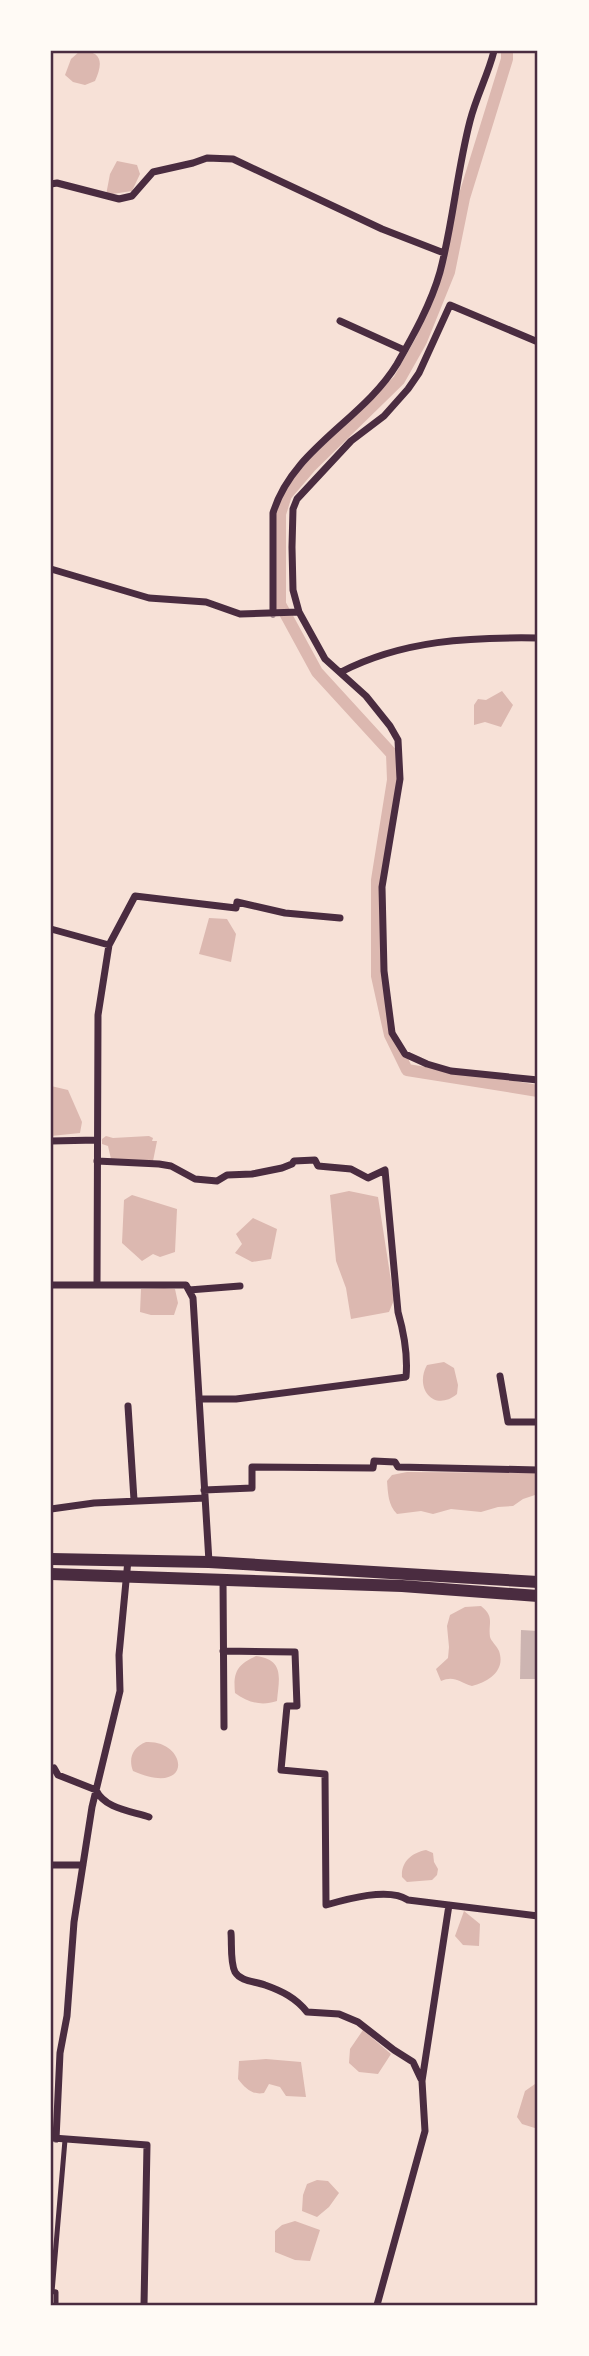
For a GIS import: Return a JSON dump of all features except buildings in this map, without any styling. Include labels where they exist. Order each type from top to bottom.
[{"type":"main road","points":[[51,1559],[209,1562],[538,1582]]},
{"type":"main road","points":[[51,1574],[429,1587],[538,1596]]},
{"type":"street","points":[[273,614],[272,513],[277,499],[284,485],[312,452],[371,398],[386,380],[404,350],[430,296],[444,253],[471,119],[494,51]]},
{"type":"street","points":[[51,184],[57,183],[119,199],[132,196],[153,172],[207,158],[233,159],[382,229],[444,253]]},
{"type":"street","points":[[538,342],[450,305],[419,373],[408,389],[384,416],[351,441],[297,499],[293,509],[292,547],[293,590],[299,612],[326,659],[379,712],[398,740],[400,779],[382,887],[384,971],[392,1033],[405,1054],[427,1064],[451,1071],[538,1080]]},
{"type":"street","points":[[341,321],[404,350]]},
{"type":"street","points":[[51,569],[149,598],[206,601],[240,614],[299,612]]},
{"type":"street","points":[[341,672],[392,651],[458,639],[538,638]]},
{"type":"street","points":[[97,1285],[98,1015],[109,945],[135,896],[236,908],[237,902],[285,913],[340,918]]},
{"type":"street","points":[[51,929],[109,945]]},
{"type":"street","points":[[51,1141],[97,1140]]},
{"type":"street","points":[[97,1161],[159,1164],[171,1166],[195,1179],[217,1181],[228,1175],[282,1168],[297,1160],[315,1160],[318,1166],[351,1169],[368,1178],[385,1170],[398,1312],[407,1362],[406,1377],[236,1399],[199,1399]]},
{"type":"street","points":[[51,1285],[186,1284],[193,1298],[209,1562]]},
{"type":"street","points":[[189,1290],[240,1286]]},
{"type":"street","points":[[500,1376],[508,1422],[538,1422]]},
{"type":"street","points":[[128,1406],[134,1500]]},
{"type":"street","points":[[51,1509],[252,1488],[252,1467],[373,1468],[374,1461],[395,1462],[398,1467],[538,1470]]},
{"type":"street","points":[[128,1560],[119,1655],[120,1691],[96,1790],[74,1923],[53,2138],[147,2145],[144,2305]]},
{"type":"street","points":[[223,1579],[224,1727]]},
{"type":"street","points":[[223,1651],[295,1652],[296,1706],[288,1706],[281,1770],[325,1774],[326,1905],[357,1897],[391,1895],[408,1900],[538,1916]]},
{"type":"street","points":[[54,1768],[58,1775],[96,1790],[100,1798],[113,1806],[149,1816]]},
{"type":"street","points":[[51,1865],[83,1865]]},
{"type":"street","points":[[377,2305],[425,2131],[422,2081],[449,1905]]},
{"type":"street","points":[[231,1933],[233,1969],[240,1978],[286,1993],[307,2012],[339,2014],[358,2022],[413,2062],[422,2081]]},
{"type":"street","points":[[56,2305],[56,2292],[51,2292],[65,2140]]},
{"type":"shaded area","points":[[80,51],[93,53],[100,64],[95,81],[85,85],[73,82],[65,75],[71,59]]},
{"type":"shaded area","points":[[117,161],[137,165],[140,174],[132,191],[106,195],[110,174]]},
{"type":"shaded area","points":[[502,691],[513,705],[501,727],[485,722],[474,725],[474,705],[478,699],[486,700]]},
{"type":"shaded area","points":[[209,918],[227,919],[236,934],[231,962],[199,954]]},
{"type":"shaded area","points":[[51,1086],[68,1090],[82,1122],[80,1133],[51,1136]]},
{"type":"shaded area","points":[[106,1136],[153,1138],[152,1141],[157,1141],[153,1161],[111,1159],[108,1146],[102,1144],[102,1139]]},
{"type":"shaded area","points":[[349,1191],[378,1197],[394,1300],[389,1312],[351,1319],[346,1288],[336,1261],[330,1195]]},
{"type":"shaded area","points":[[132,1195],[177,1209],[175,1252],[160,1257],[153,1254],[142,1261],[122,1243],[124,1200]]},
{"type":"shaded area","points":[[253,1218],[277,1229],[271,1259],[252,1262],[235,1253],[242,1244],[236,1234]]},
{"type":"shaded area","points":[[141,1289],[175,1289],[178,1303],[174,1315],[140,1312]]},
{"type":"shaded area","points":[[444,1362],[454,1368],[458,1385],[457,1394],[441,1401],[428,1395],[423,1382],[427,1365]]},
{"type":"shaded area","points":[[407,1472],[538,1473],[538,1494],[513,1506],[481,1512],[451,1509],[433,1514],[421,1511],[397,1514],[390,1503],[387,1481],[392,1475]]},
{"type":"shaded area","points":[[481,1606],[489,1617],[490,1637],[501,1658],[498,1670],[484,1682],[472,1686],[453,1679],[441,1681],[436,1669],[448,1658],[447,1626],[450,1615],[465,1607]]},
{"type":"shaded area","points":[[256,1656],[272,1661],[276,1666],[279,1678],[277,1701],[255,1703],[235,1693],[236,1674],[240,1666]]},
{"type":"shaded area","points":[[146,1742],[170,1749],[178,1766],[175,1773],[167,1778],[133,1771],[133,1754]]},
{"type":"shaded area","points":[[426,1850],[433,1853],[437,1875],[432,1880],[407,1882],[402,1877],[405,1863],[416,1853]]},
{"type":"shaded area","points":[[464,1911],[480,1924],[479,1946],[463,1945],[455,1936]]},
{"type":"shaded area","points":[[363,2030],[391,2054],[378,2074],[359,2072],[349,2063],[350,2049]]},
{"type":"shaded area","points":[[266,2059],[301,2062],[306,2097],[286,2096],[280,2087],[269,2084],[264,2093],[253,2092],[244,2086],[238,2079],[239,2061]]},
{"type":"shaded area","points":[[535,2084],[538,2085],[538,2129],[522,2124],[517,2117],[525,2091]]},
{"type":"shaded area","points":[[317,2180],[328,2181],[339,2193],[317,2217],[302,2211],[307,2184]]},
{"type":"shaded area","points":[[295,2221],[320,2230],[310,2261],[295,2260],[275,2252],[275,2231],[282,2225]]},
{"type":"waterway","points":[[507,51],[507,59],[464,198],[449,272],[421,341],[399,380],[310,467],[286,495],[280,514],[280,604],[317,672],[392,754],[393,780],[377,880],[377,976],[390,1035],[407,1070],[538,1091]]}]
